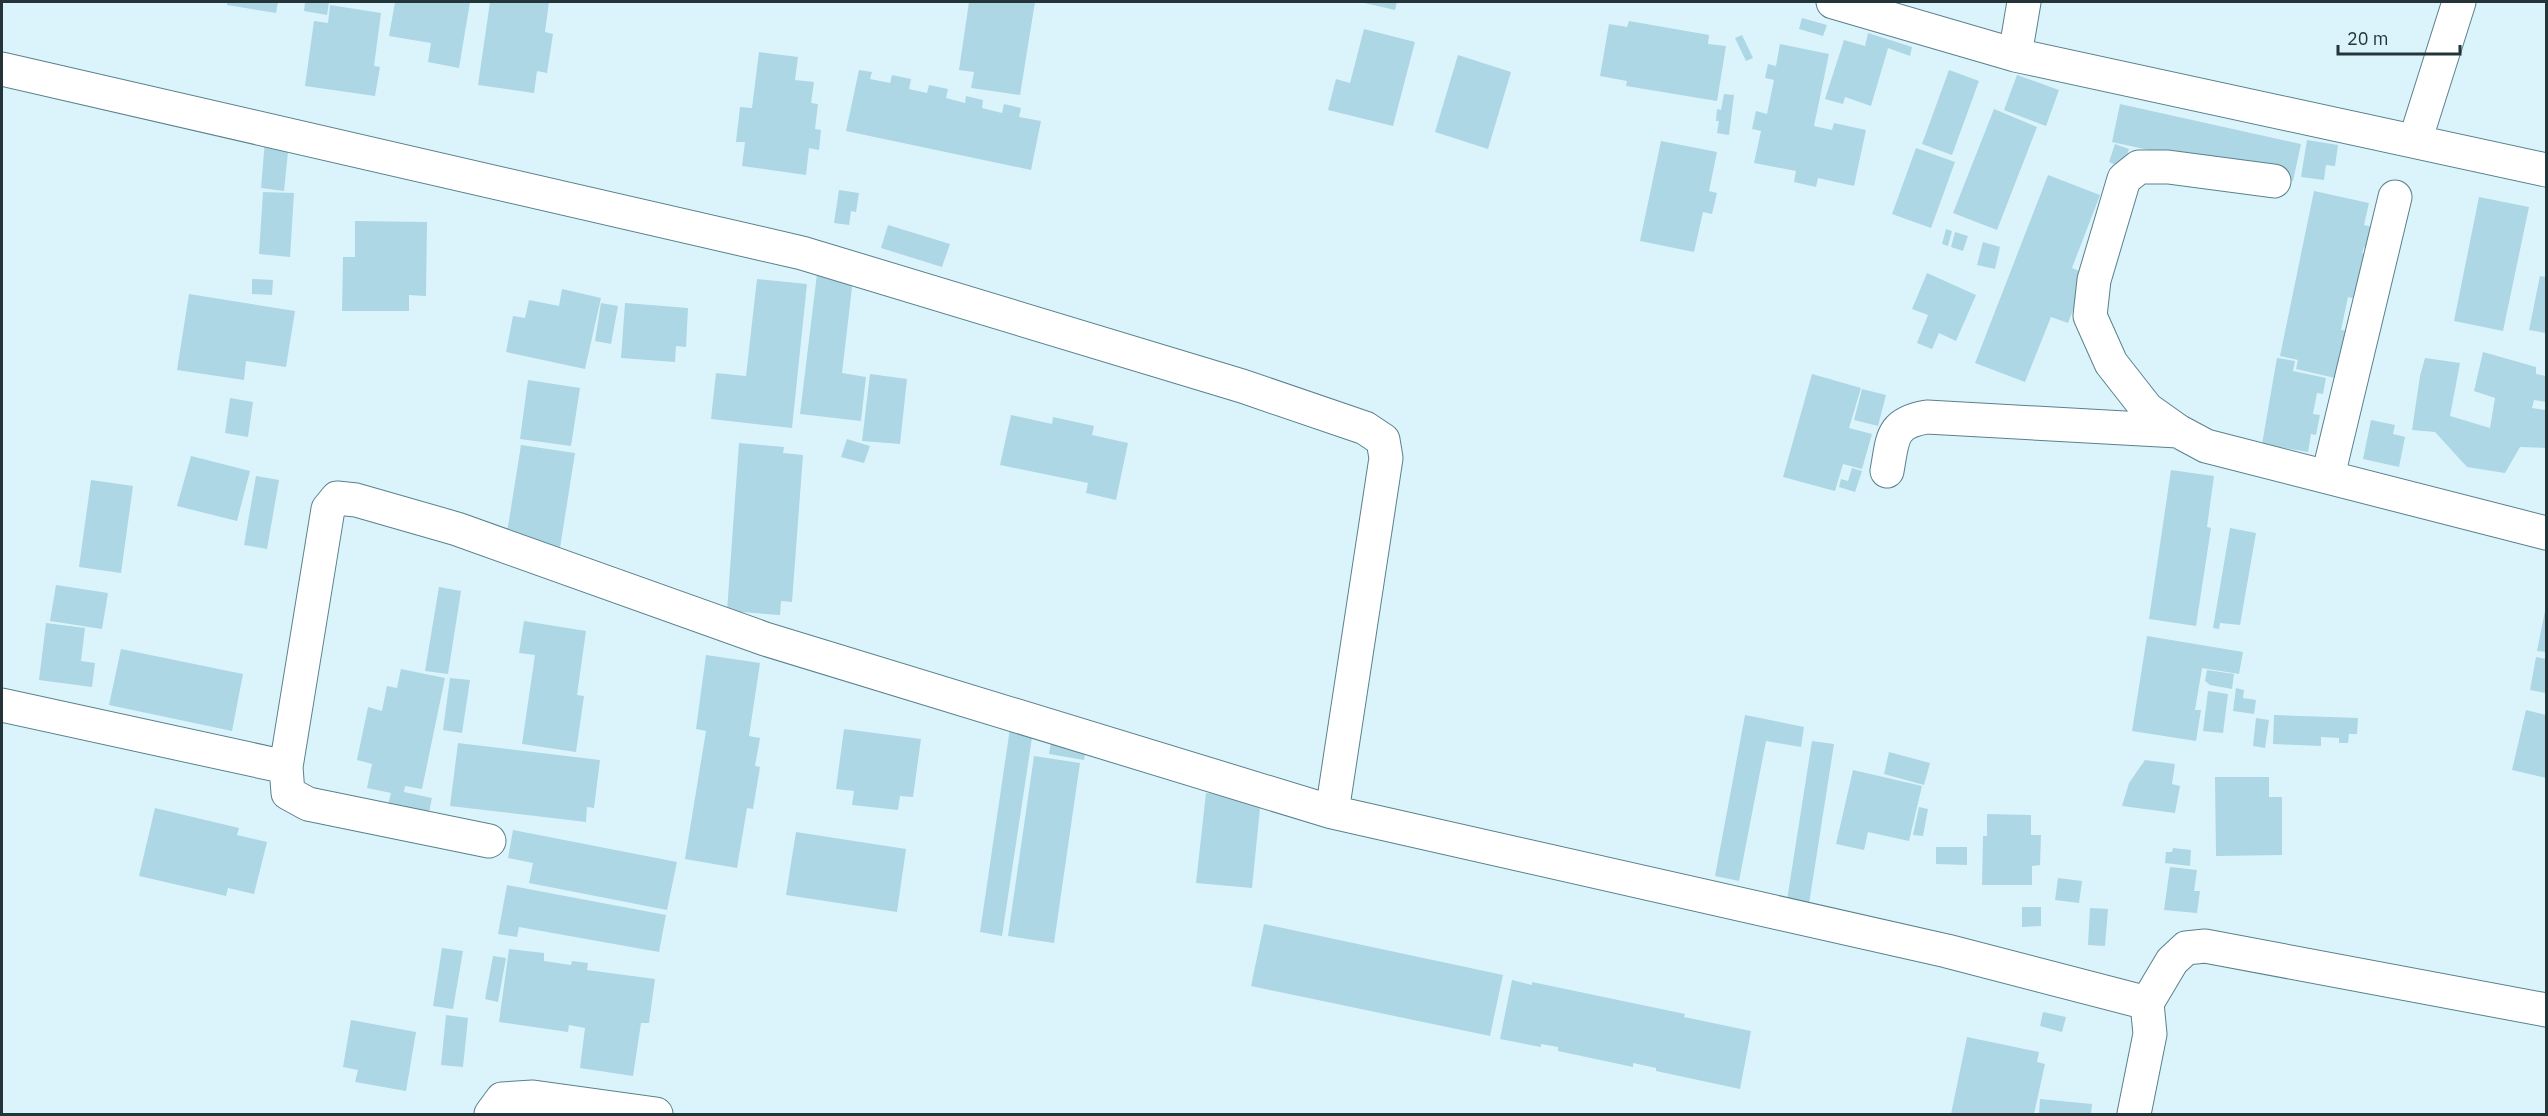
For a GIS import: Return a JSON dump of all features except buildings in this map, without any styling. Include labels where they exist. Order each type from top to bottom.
[{"type":"street","points":[[1833,2],[2015,55],[2547,170]]},
{"type":"street","points":[[2015,55],[2025,2]]},
{"type":"street","points":[[2415,141],[2459,2]]},
{"type":"street","points":[[2,69],[802,253],[1242,386],[1365,428],[1383,440],[1386,458],[1332,812]]},
{"type":"street","points":[[2274,181],[2168,167],[2139,167],[2124,179],[2094,280],[2090,316],[2111,363],[2147,408],[2178,431],[2206,446],[2547,533]]},
{"type":"street","points":[[2328,476],[2396,196]]},
{"type":"street","points":[[1887,471],[1895,432],[1909,420],[1927,417],[2178,431]]},
{"type":"street","points":[[489,841],[308,804],[288,793],[286,767],[328,509],[337,498],[356,500],[457,529],[765,639],[1332,812],[1947,951],[2147,1003]]},
{"type":"street","points":[[2,705],[286,767]]},
{"type":"street","points":[[2134,1114],[2150,1034],[2147,1003],[2172,961],[2186,948],[2205,946],[2547,1010]]},
{"type":"street","points":[[491,1114],[502,1099],[532,1097],[656,1114]]}]
